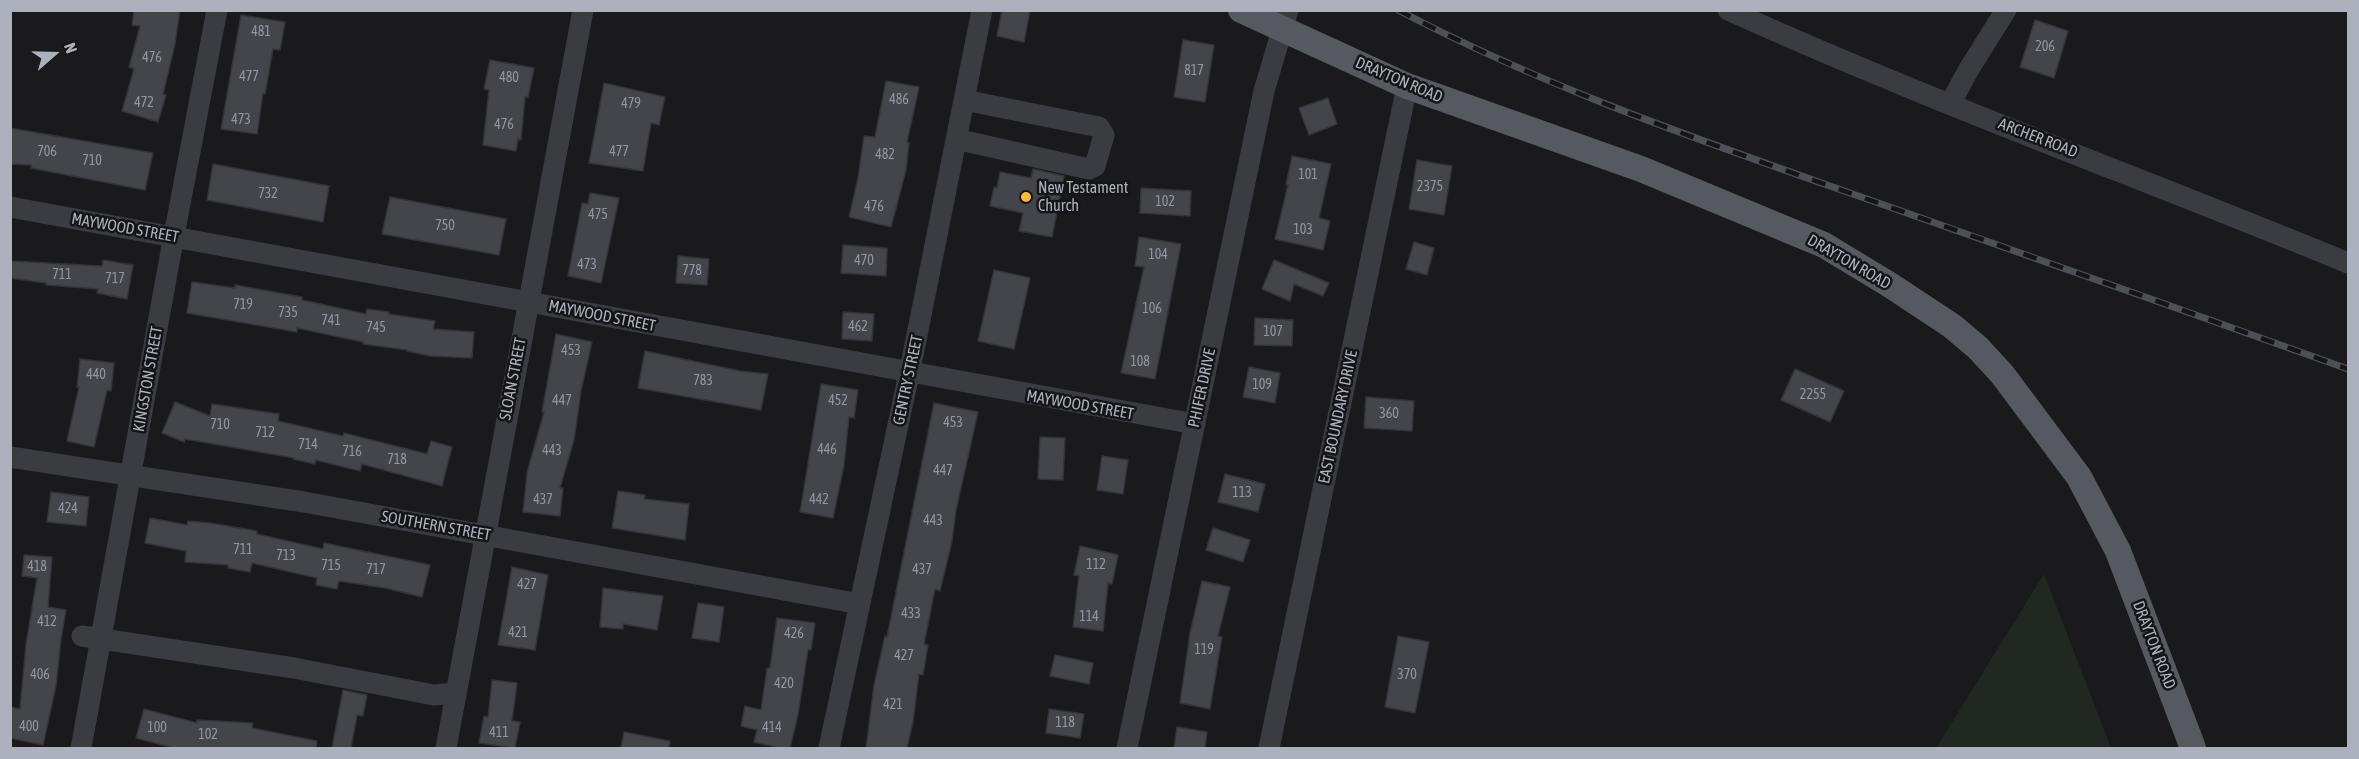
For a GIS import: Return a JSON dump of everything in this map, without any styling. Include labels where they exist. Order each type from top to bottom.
[{"type":"main road","name":"DRAYTON ROAD","points":[[1241,10],[1285,19],[1407,86],[1641,169],[1824,245],[1952,326],[1978,348],[2008,381],[2079,477],[2118,551],[2193,748]]},
{"type":"street","name":"KINGSTON STREET","points":[[81,748],[92,637],[131,475],[217,10]]},
{"type":"street","name":"SLOAN STREET","points":[[446,748],[583,10]]},
{"type":"street","name":"GENTRY STREET","points":[[829,748],[909,374],[982,10]]},
{"type":"street","name":"ARCHER ROAD","points":[[1728,10],[1950,104],[2194,199],[2349,263]]},
{"type":"street","points":[[1950,104],[2006,10]]},
{"type":"street","name":"PHIFER DRIVE","points":[[1127,748],[1264,91],[1285,19]]},
{"type":"street","name":"EAST BOUNDARY DRIVE","points":[[1269,748],[1407,86]]},
{"type":"street","points":[[956,139],[1089,169],[1095,166],[1104,135],[1098,127],[964,100]]},
{"type":"street","name":"MAYWOOD STREET","points":[[10,207],[909,374],[1195,424]]},
{"type":"street","name":"SOUTHERN STREET","points":[[10,457],[304,502],[860,604]]},
{"type":"street","points":[[92,637],[294,668],[434,695],[455,693]]},
{"type":"shaded area","points":[[2044,574],[2111,748],[1936,748]]},
{"type":"building","points":[[134,10],[180,10],[175,44],[163,94],[166,95],[158,122],[122,111],[134,69],[129,67],[140,26],[132,25]]},
{"type":"building","points":[[1002,10],[1030,10],[1024,42],[997,36]]},
{"type":"building","points":[[241,15],[285,22],[280,50],[273,49],[257,134],[221,129]]},
{"type":"building","points":[[2035,20],[2068,31],[2054,78],[2020,67]]},
{"type":"building","points":[[1183,40],[1214,45],[1205,102],[1174,97]]},
{"type":"building","points":[[490,60],[534,68],[528,97],[525,97],[521,140],[518,139],[516,151],[483,145],[489,90],[484,89]]},
{"type":"building","points":[[886,81],[919,87],[907,142],[909,143],[906,170],[891,227],[849,217],[864,136],[875,137]]},
{"type":"building","points":[[604,83],[665,97],[659,125],[651,123],[643,171],[589,163]]},
{"type":"building","points":[[1328,98],[1337,124],[1309,135],[1299,108]]},
{"type":"building","points":[[10,128],[153,153],[145,190],[31,168],[31,165],[10,164]]},
{"type":"building","points":[[1292,156],[1331,164],[1319,218],[1330,221],[1323,250],[1275,239],[1288,185],[1286,185]]},
{"type":"building","points":[[1417,160],[1452,166],[1444,215],[1409,209]]},
{"type":"building","points":[[213,164],[329,186],[323,222],[207,200]]},
{"type":"building","name":"New Testament Church","points":[[1033,169],[1064,176],[1052,237],[1019,231],[1023,213],[990,206],[1000,172],[1031,178]]},
{"type":"building","points":[[1141,188],[1191,191],[1190,216],[1140,213]]},
{"type":"building","points":[[590,193],[619,198],[601,283],[568,276],[582,203],[588,204]]},
{"type":"building","points":[[390,197],[506,219],[499,255],[382,234]]},
{"type":"building","points":[[1139,237],[1181,244],[1155,379],[1121,373],[1144,267],[1135,266]]},
{"type":"building","points":[[1414,242],[1434,248],[1427,275],[1406,269]]},
{"type":"building","points":[[843,245],[887,248],[886,276],[841,273]]},
{"type":"building","points":[[678,256],[709,259],[707,285],[676,283]]},
{"type":"building","points":[[103,260],[133,265],[127,299],[97,293],[98,289],[46,285],[46,283],[10,278],[10,261],[102,266]]},
{"type":"building","points":[[1274,260],[1329,283],[1323,296],[1294,284],[1290,301],[1262,289]]},
{"type":"building","points":[[994,270],[1030,278],[1014,349],[978,341]]},
{"type":"building","points":[[192,282],[235,288],[235,285],[302,297],[302,300],[366,314],[367,309],[435,321],[433,329],[474,332],[472,358],[430,356],[407,350],[363,344],[363,342],[297,328],[297,332],[187,313]]},
{"type":"building","points":[[843,312],[874,314],[872,341],[842,339]]},
{"type":"building","points":[[1255,318],[1293,320],[1292,346],[1254,345]]},
{"type":"building","points":[[556,334],[592,342],[581,391],[574,440],[560,488],[563,488],[560,516],[523,512],[527,473],[544,412],[542,412]]},
{"type":"building","points":[[645,351],[740,371],[768,374],[761,410],[638,388]]},
{"type":"building","points":[[80,359],[114,363],[111,391],[107,390],[94,447],[67,441],[79,387],[77,387]]},
{"type":"building","points":[[1249,367],[1280,373],[1275,403],[1243,397]]},
{"type":"building","points":[[1795,369],[1844,391],[1830,422],[1781,400]]},
{"type":"building","points":[[821,384],[858,390],[854,418],[849,417],[844,465],[833,518],[800,512]]},
{"type":"building","points":[[1366,397],[1414,401],[1412,431],[1364,428]]},
{"type":"building","points":[[175,402],[210,416],[212,404],[279,414],[278,421],[343,436],[344,433],[427,454],[431,441],[452,447],[442,486],[362,464],[360,471],[316,460],[315,464],[294,458],[185,439],[184,442],[162,433]]},
{"type":"building","points":[[934,403],[978,412],[940,591],[935,589],[924,644],[928,645],[923,675],[919,674],[907,748],[866,748],[874,685],[885,636],[887,637]]},
{"type":"building","points":[[1040,437],[1065,438],[1063,480],[1038,479]]},
{"type":"building","points":[[1102,456],[1128,460],[1123,494],[1097,490]]},
{"type":"building","points":[[1225,474],[1265,484],[1258,512],[1218,502]]},
{"type":"building","points":[[618,491],[645,495],[644,499],[689,504],[685,540],[612,528]]},
{"type":"building","points":[[51,492],[89,497],[86,526],[47,522]]},
{"type":"building","points":[[150,518],[187,525],[188,521],[210,523],[257,531],[257,534],[323,549],[324,543],[430,565],[422,597],[385,588],[339,581],[337,589],[316,585],[317,578],[252,563],[250,572],[228,568],[228,565],[185,562],[186,551],[145,543]]},
{"type":"building","points":[[1213,528],[1250,540],[1243,562],[1206,550]]},
{"type":"building","points":[[1080,546],[1118,555],[1112,584],[1108,583],[1103,631],[1073,627],[1079,576],[1074,575]]},
{"type":"building","points":[[24,555],[52,557],[48,607],[66,610],[56,686],[43,745],[10,738],[10,707],[20,709],[26,644],[37,578],[22,576]]},
{"type":"building","points":[[512,567],[548,575],[535,650],[498,645]]},
{"type":"building","points":[[1202,581],[1230,587],[1218,636],[1222,637],[1210,709],[1180,703],[1190,633]]},
{"type":"building","points":[[603,588],[663,596],[657,630],[623,624],[623,629],[600,627]]},
{"type":"building","points":[[698,603],[724,607],[719,642],[692,638]]},
{"type":"building","points":[[777,618],[815,623],[790,748],[754,742],[757,730],[741,726],[745,706],[761,710]]},
{"type":"building","points":[[1398,636],[1429,642],[1415,713],[1385,707]]},
{"type":"building","points":[[1055,655],[1093,663],[1089,684],[1050,676]]},
{"type":"building","points":[[492,680],[517,683],[512,721],[520,722],[515,748],[479,743],[484,716],[488,717]]},
{"type":"building","points":[[343,690],[367,695],[363,716],[357,715],[351,748],[332,748]]},
{"type":"building","points":[[144,709],[197,723],[197,720],[253,723],[252,728],[317,741],[316,748],[174,748],[136,738]]},
{"type":"building","points":[[1049,709],[1084,714],[1080,738],[1046,733]]},
{"type":"building","points":[[1177,727],[1207,732],[1205,748],[1174,748]]},
{"type":"building","points":[[624,732],[670,741],[669,748],[621,748]]},
{"type":"railway","points":[[1398,10],[1512,65],[1629,113],[2348,369]]},
{"type":"place","name":"New Testament Church","points":[[1026,197]]}]
